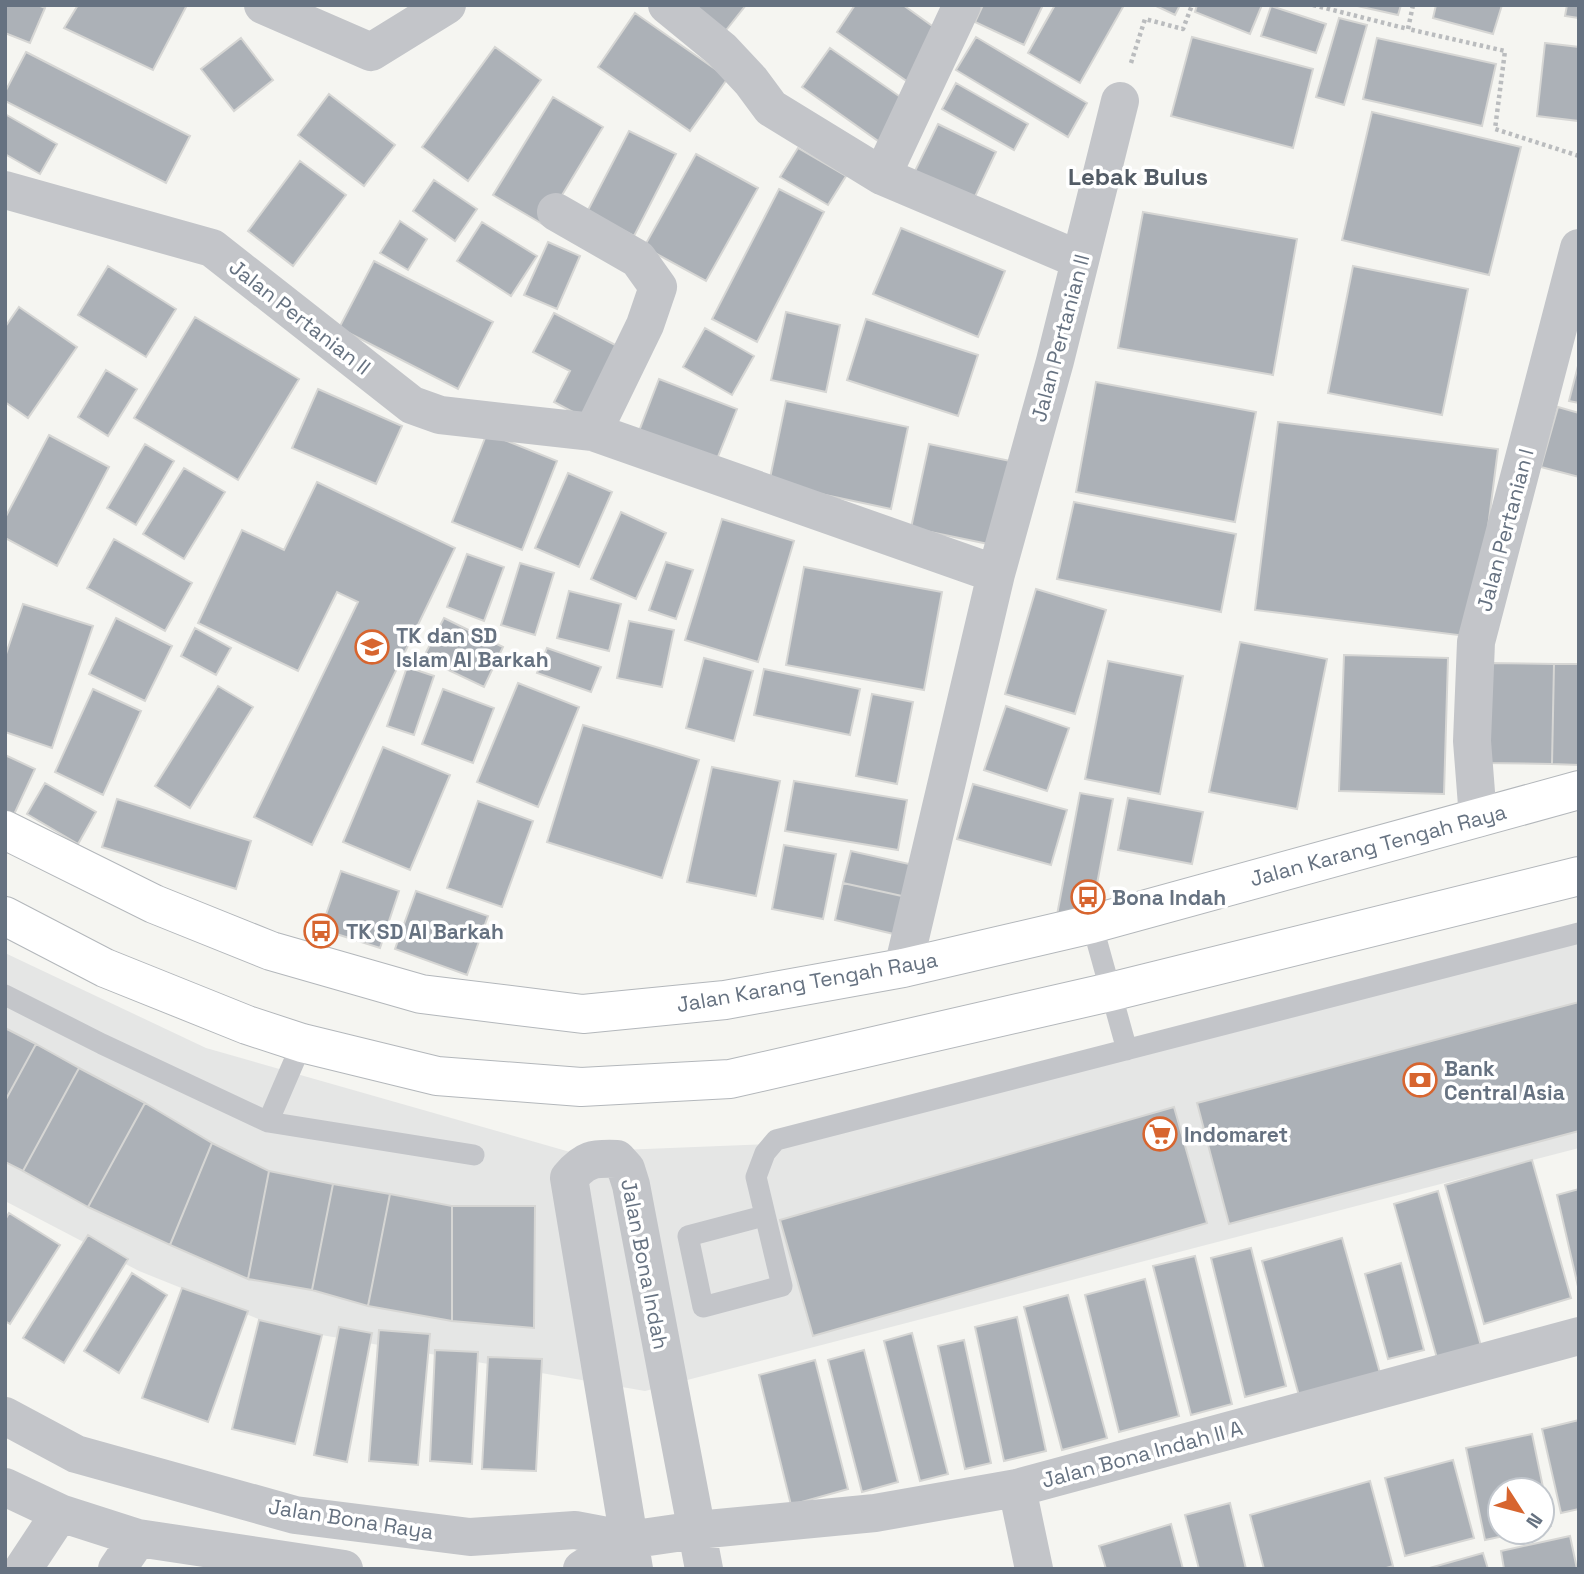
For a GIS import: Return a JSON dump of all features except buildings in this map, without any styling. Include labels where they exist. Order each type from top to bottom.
[{"type":"main road","name":"Jalan Karang Tengah Raya","points":[[5,830],[153,904],[271,951],[421,994],[583,1014],[725,1000],[903,968],[1092,924],[1579,790]]},
{"type":"main road","points":[[5,916],[105,968],[247,1025],[302,1043],[437,1076],[582,1087],[730,1079],[1110,992],[1579,876]]},
{"type":"street","points":[[263,5],[371,52],[447,5]]},
{"type":"street","points":[[667,5],[722,50],[751,81],[771,108],[882,176],[1080,260]]},
{"type":"street","points":[[882,176],[962,5]]},
{"type":"street","name":"Jalan Pertanian II","points":[[903,968],[996,574],[1120,101]]},
{"type":"street","name":"Jalan Pertanian II","points":[[5,190],[212,248],[412,405],[440,415],[593,432],[996,574]]},
{"type":"street","points":[[556,212],[638,259],[658,287],[645,325],[593,432]]},
{"type":"street","name":"Jalan Pertanian I","points":[[1478,818],[1472,741],[1476,642],[1579,248]]},
{"type":"street","name":"Jalan Bona Indah","points":[[631,1554],[569,1178],[580,1164],[597,1158],[617,1159],[626,1169],[631,1185],[704,1569]]},
{"type":"street","name":"Jalan Bona Indah II A","points":[[697,1530],[875,1513],[1017,1488],[1579,1336]]},
{"type":"street","name":"Jalan Bona Raya","points":[[5,1416],[76,1454],[295,1515],[470,1537],[575,1530],[631,1554]]},
{"type":"street","points":[[5,1488],[60,1513],[138,1538],[344,1569]]},
{"type":"street","points":[[1017,1488],[1034,1569]]},
{"type":"street","points":[[23,1569],[60,1513]]},
{"type":"street","name":"Jalan Bona Raya","points":[[582,1569],[697,1530]]},
{"type":"street","points":[[117,1569],[138,1538]]},
{"type":"lane","points":[[1092,924],[1127,1050]]},
{"type":"lane","points":[[764,1216],[688,1236],[703,1307],[782,1286],[756,1177],[765,1153],[776,1140],[1579,933]]},
{"type":"lane","points":[[5,995],[268,1122],[474,1155]]},
{"type":"lane","points":[[268,1122],[302,1043]]},
{"type":"path","points":[[1120,101],[1145,19],[1183,29],[1192,5]]},
{"type":"path","points":[[1313,5],[1336,8],[1408,29],[1505,51],[1495,129],[1579,156]]},
{"type":"path","points":[[1408,29],[1413,5]]},
{"type":"shaded area","points":[[1579,931],[1579,1148],[645,1391],[281,1328],[139,1271],[5,1201],[5,953],[206,1048],[570,1152],[792,1143]]},
{"type":"place","name":"TK dan SD Islam Al Barkah","points":[[372,647]]},
{"type":"place","name":"Bona Indah","points":[[1088,897]]},
{"type":"place","name":"TK SD Al Barkah","points":[[321,931]]},
{"type":"place","name":"Bank Central Asia","points":[[1420,1080]]},
{"type":"place","name":"Indomaret","points":[[1160,1134]]},
{"type":"district","name":"Lebak Bulus","points":[[1138,176]]}]
